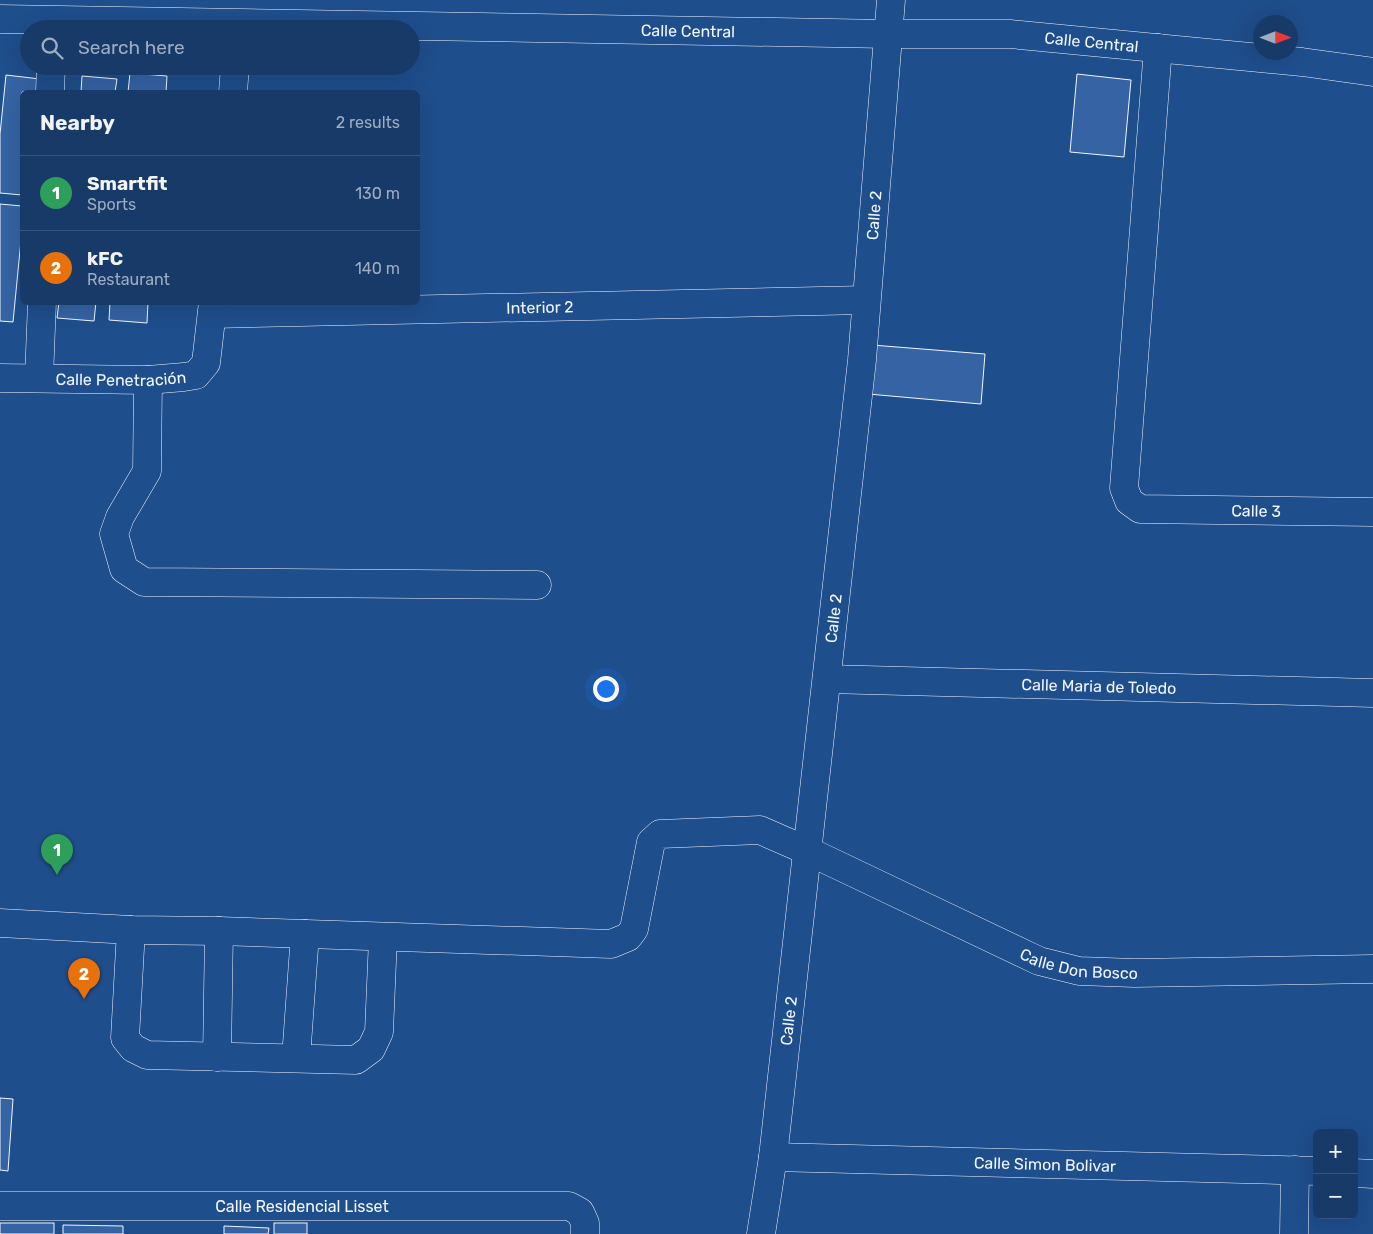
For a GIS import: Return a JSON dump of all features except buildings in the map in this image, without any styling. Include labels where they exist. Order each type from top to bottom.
[{"type":"street","name":"Calle 2","points":[[761,1234],[774,1157],[862,360],[891,0]]},
{"type":"street","name":"Calle Central","points":[[0,20],[20,22]]},
{"type":"street","name":"Calle Central","points":[[420,28],[1010,34],[1302,62],[1373,72]]},
{"type":"street","name":"Calle 3","points":[[1158,48],[1124,488],[1129,501],[1140,509],[1373,512]]},
{"type":"street","points":[[50,90],[51,75]]},
{"type":"street","points":[[233,90],[234,75]]},
{"type":"street","name":"Interior 2","points":[[213,308],[866,300]]},
{"type":"street","points":[[39,378],[42,305]]},
{"type":"street","name":"Calle Penetración","points":[[0,378],[148,380],[196,375],[206,363],[213,308]]},
{"type":"street","points":[[148,380],[147,471],[120,517],[114,534],[124,569],[144,582],[537,585]]},
{"type":"street","name":"Calle Maria de Toledo","points":[[827,679],[1373,693]]},
{"type":"street","name":"Calle Don Bosco","points":[[0,923],[130,930],[219,931],[383,938],[611,944],[628,937],[634,929],[651,842],[660,834],[760,830],[1039,961],[1079,971],[1134,973],[1373,969]]},
{"type":"street","points":[[130,930],[125,1038],[133,1048],[147,1055],[356,1060],[371,1049],[379,1032],[383,938]]},
{"type":"street","points":[[217,1057],[219,931]]},
{"type":"street","points":[[296,1058],[305,934]]},
{"type":"street","name":"Calle Simon Bolivar","points":[[774,1157],[1306,1170]]},
{"type":"street","points":[[1294,1234],[1306,1170]]},
{"type":"street","points":[[1358,1173],[1373,1174]]},
{"type":"street","name":"Calle Residencial Lisset","points":[[0,1206],[569,1206],[580,1212],[585,1224],[585,1234]]},
{"type":"place","name":"Smartfit","points":[[57,875]]},
{"type":"place","name":"kFC","points":[[84,999]]}]
